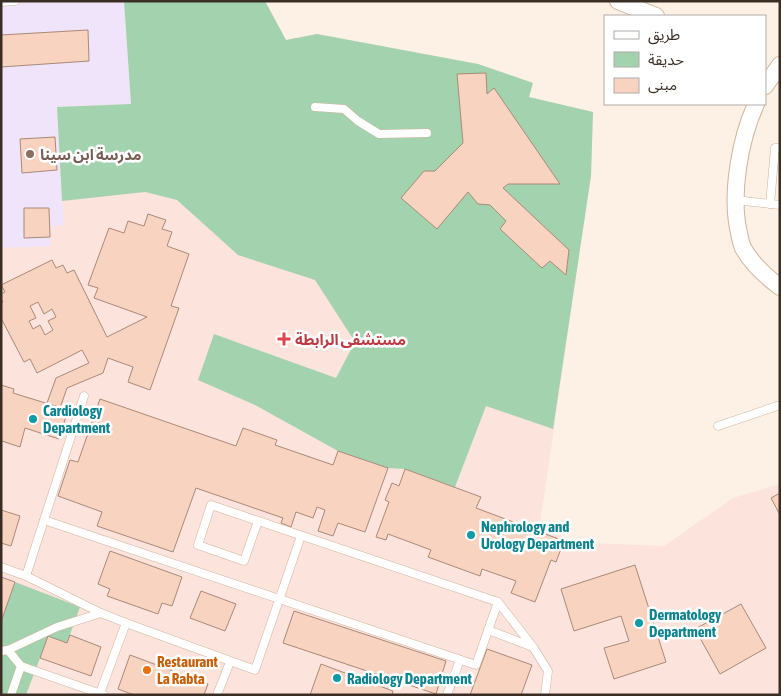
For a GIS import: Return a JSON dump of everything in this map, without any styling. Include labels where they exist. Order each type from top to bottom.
[{"type":"street","points":[[618,1],[653,15]]},
{"type":"street","points":[[766,84],[774,66]]},
{"type":"street","points":[[756,105],[743,139],[735,200],[737,224],[742,246],[756,266],[780,287]]},
{"type":"lane","points":[[1,2],[15,1]]},
{"type":"lane","points":[[315,107],[344,109],[358,121],[379,134],[427,133]]},
{"type":"lane","points":[[770,204],[775,148],[780,148]]},
{"type":"lane","points":[[735,200],[780,205]]},
{"type":"lane","points":[[26,576],[84,396]]},
{"type":"lane","points":[[718,426],[780,404]]},
{"type":"lane","points":[[258,521],[244,560],[198,545],[211,505],[498,602],[534,647],[548,671],[545,695]]},
{"type":"lane","points":[[44,520],[476,665],[498,602]]},
{"type":"lane","points":[[1,567],[26,576],[101,613],[255,670],[301,536]]},
{"type":"lane","points":[[101,613],[57,627],[4,651],[21,666],[102,694],[126,623]]},
{"type":"lane","points":[[488,630],[534,647]]},
{"type":"lane","points":[[447,695],[460,660]]},
{"type":"lane","points":[[218,695],[230,662]]},
{"type":"lane","points":[[11,695],[21,666]]},
{"type":"shaded area","name":"مدرسة ابن سينا","points":[[1,1],[124,1],[131,104],[57,108],[64,225],[52,246],[1,249]]},
{"type":"shaded area","name":"مستشفى الرابطة","points":[[124,1],[265,1],[286,40],[317,34],[478,64],[533,83],[529,97],[593,112],[591,176],[539,531],[591,543],[664,546],[733,498],[780,484],[780,695],[1,695],[1,249],[51,246],[50,228],[64,225],[57,107],[131,104]]},
{"type":"green space","points":[[124,1],[265,1],[286,40],[317,34],[478,64],[533,83],[529,97],[593,112],[591,176],[553,429],[486,406],[455,487],[405,469],[388,468],[338,451],[255,405],[198,380],[214,334],[336,378],[355,342],[315,280],[238,255],[177,200],[145,192],[62,201],[57,107],[131,104]]},
{"type":"green space","points":[[15,582],[80,607],[67,643],[48,637],[26,695],[1,695],[1,618]]},
{"type":"building","points":[[88,30],[89,61],[1,67],[1,35]]},
{"type":"building","points":[[486,73],[487,94],[494,88],[560,184],[508,184],[503,188],[569,250],[566,275],[550,261],[542,268],[500,229],[506,221],[490,205],[478,204],[468,192],[437,229],[401,198],[424,171],[435,171],[463,143],[457,74]]},
{"type":"building","points":[[55,137],[57,170],[22,173],[20,139]]},
{"type":"building","points":[[24,208],[49,208],[50,237],[24,238]]},
{"type":"building","points":[[148,214],[166,220],[162,229],[172,232],[167,246],[189,254],[171,306],[179,308],[150,390],[128,382],[133,367],[108,358],[103,373],[67,388],[60,408],[47,403],[56,378],[89,363],[82,350],[37,373],[30,359],[24,362],[1,318],[1,303],[3,302],[1,294],[5,292],[1,285],[52,260],[56,268],[63,265],[67,273],[74,270],[107,337],[147,317],[94,298],[98,288],[88,285],[109,228],[124,233],[128,221],[144,226]],"holes":[[[38,302],[44,314],[52,309],[56,317],[48,321],[53,330],[45,335],[40,325],[33,329],[29,321],[36,318],[30,306]]]},
{"type":"building","name":"Cardiology Department","points":[[1,385],[14,389],[13,393],[68,410],[59,439],[25,428],[20,447],[1,442]]},
{"type":"building","points":[[100,399],[236,446],[243,428],[277,440],[275,445],[333,465],[338,451],[388,468],[365,532],[338,523],[333,536],[318,531],[325,510],[317,507],[313,518],[296,512],[291,527],[281,523],[283,518],[196,488],[173,552],[97,526],[102,512],[58,496],[70,460],[78,462]]},
{"type":"building","name":"Nephrology and Urology Department","points":[[405,469],[481,497],[476,508],[564,541],[556,562],[551,560],[535,602],[511,593],[516,581],[482,569],[480,576],[428,557],[431,550],[388,534],[386,540],[376,537],[389,502],[385,500],[392,483],[399,486]]},
{"type":"building","points":[[780,493],[780,515],[771,498]]},
{"type":"building","points":[[1,510],[20,516],[11,546],[1,543]]},
{"type":"building","points":[[110,551],[182,577],[172,606],[162,603],[158,614],[107,596],[110,589],[98,584]]},
{"type":"building","name":"Dermatology Department","points":[[635,565],[666,662],[614,679],[604,648],[629,641],[621,616],[574,631],[561,589]]},
{"type":"building","points":[[1,577],[15,582],[2,619],[1,618]]},
{"type":"building","points":[[201,591],[236,604],[225,631],[190,618]]},
{"type":"building","points":[[741,604],[766,648],[720,674],[695,629]]},
{"type":"building","points":[[294,611],[446,661],[436,694],[283,643]]},
{"type":"building","points":[[70,635],[101,647],[91,676],[40,658],[48,636],[67,643]]},
{"type":"building","points":[[487,649],[532,665],[521,695],[470,695]]},
{"type":"building","name":"Restaurant La Rabta","points":[[130,655],[208,684],[204,695],[134,695],[118,689]]},
{"type":"building","name":"Radiology Department","points":[[321,664],[393,691],[392,695],[310,695]]},
{"type":"place","name":"مدرسة ابن سينا","points":[[30,154]]},
{"type":"place","name":"مستشفى الرابطة","points":[[284,339]]},
{"type":"place","name":"Cardiology Department","points":[[33,419]]},
{"type":"place","name":"Nephrology and Urology Department","points":[[471,535]]},
{"type":"place","name":"Dermatology Department","points":[[639,623]]},
{"type":"place","name":"Restaurant La Rabta","points":[[147,670]]},
{"type":"place","name":"Radiology Department","points":[[337,678]]}]
